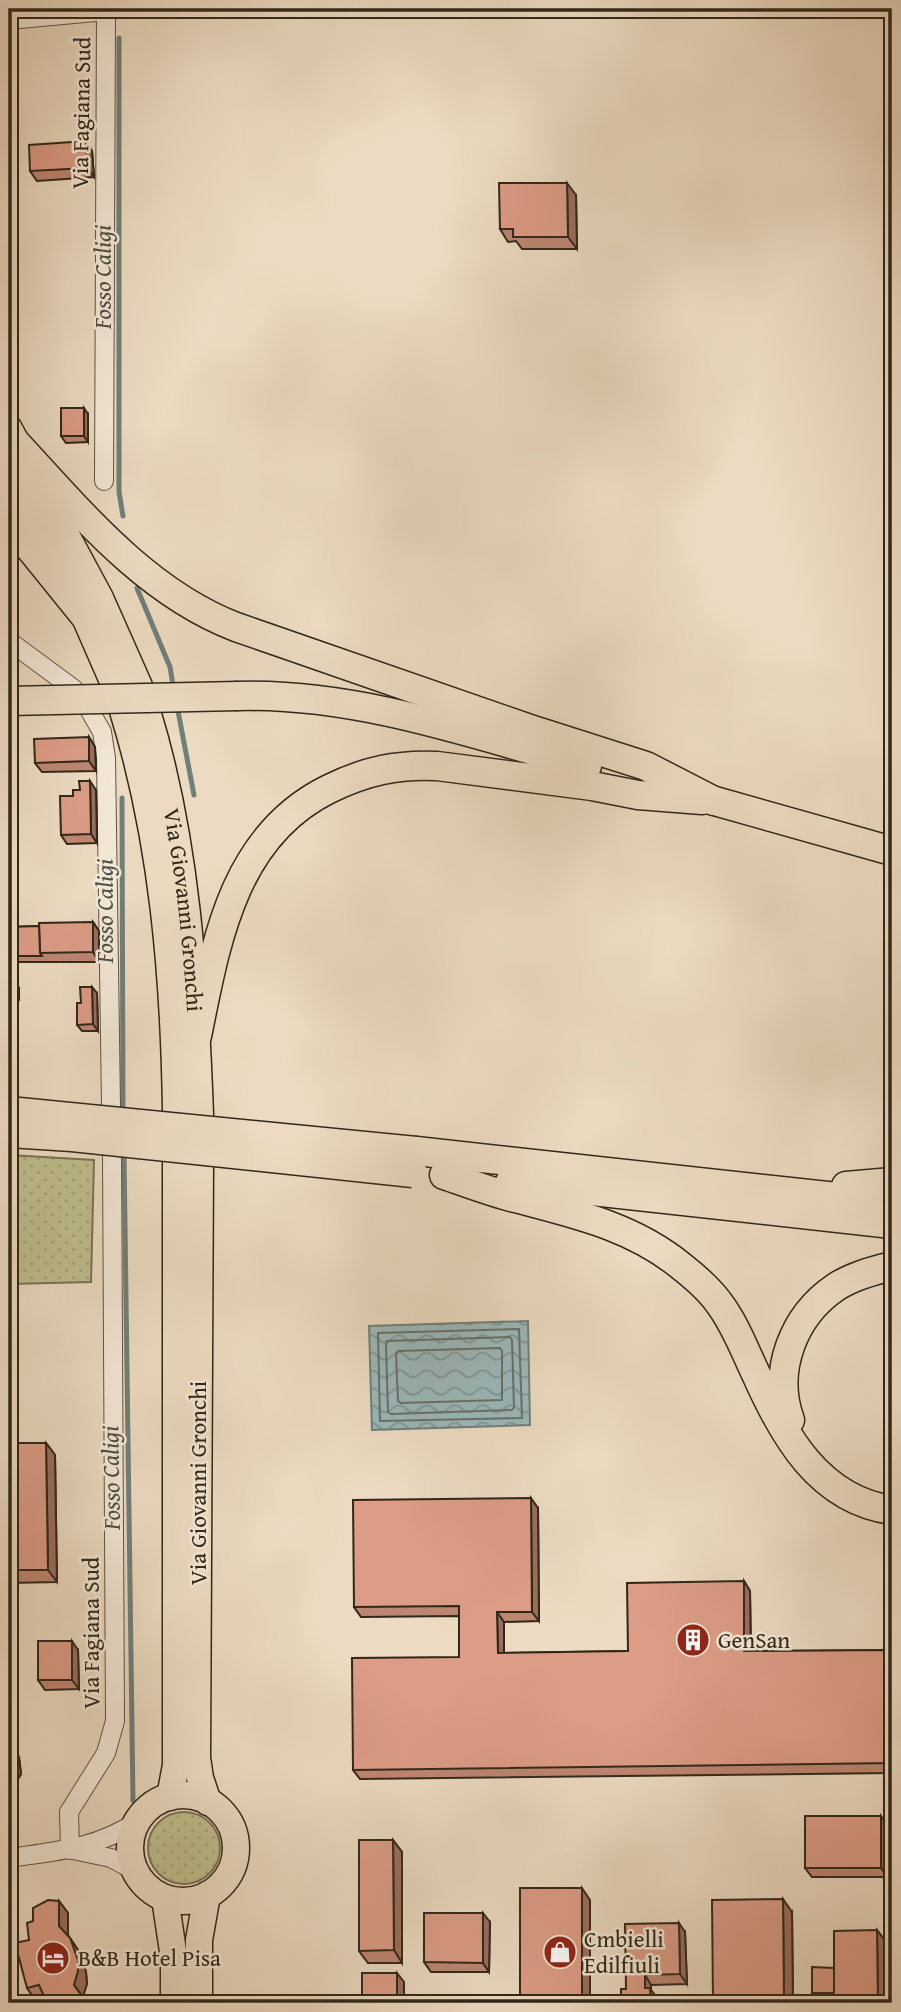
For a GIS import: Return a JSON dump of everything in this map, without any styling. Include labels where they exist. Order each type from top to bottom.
[{"type":"highway","points":[[13,436],[78,509],[122,553],[160,584],[200,610],[236,627],[646,766],[714,801]]},
{"type":"highway","points":[[9,527],[29,547],[84,615]]},
{"type":"highway","points":[[9,701],[303,697],[371,708],[892,851]]},
{"type":"highway","points":[[197,1036],[217,944],[244,870],[273,829],[307,802],[340,783],[386,768],[437,766],[579,784],[638,795],[714,801]]},
{"type":"highway","points":[[793,824],[848,827],[892,835]]},
{"type":"highway","points":[[793,824],[892,870]]},
{"type":"highway","points":[[9,1111],[415,1162],[444,1175],[600,1221],[638,1237],[678,1264],[720,1304],[771,1406],[804,1459],[833,1488],[866,1504],[892,1510]]},
{"type":"highway","points":[[9,1132],[758,1188],[892,1203]]},
{"type":"highway","points":[[444,1175],[892,1224]]},
{"type":"highway","points":[[758,1188],[849,1186],[892,1181]]},
{"type":"highway","points":[[804,1459],[783,1396],[785,1359],[796,1331],[812,1309],[836,1287],[892,1266]]},
{"type":"main road","points":[[9,476],[84,615],[127,686],[100,598],[13,436]]},
{"type":"main road","name":"Via Giovanni Gronchi","points":[[135,711],[172,808],[188,926],[197,1036],[188,1113],[163,907],[135,711]]},
{"type":"main road","name":"Via Giovanni Gronchi","points":[[170,1797],[176,1766],[188,1162],[197,1758],[208,1802]]},
{"type":"main road","points":[[188,1796],[208,1802],[222,1812],[235,1838],[236,1853],[230,1873],[224,1882],[207,1895],[188,1901],[165,1898],[147,1887],[135,1871],[130,1852],[138,1821],[152,1806],[170,1797],[188,1796]]},
{"type":"main road","points":[[199,2003],[199,1940],[207,1895]]},
{"type":"main road","points":[[165,1898],[174,1958],[174,2003]]},
{"type":"street","name":"Via Fagiana Sud","points":[[9,20],[106,11],[104,481]]},
{"type":"street","points":[[9,641],[74,689]]},
{"type":"street","points":[[90,710],[102,732],[106,750],[111,1106]]},
{"type":"street","name":"Via Fagiana Sud","points":[[70,1850],[69,1812],[106,1754],[116,1712],[112,1153]]},
{"type":"street","points":[[9,1858],[70,1850],[102,1841],[138,1821]]},
{"type":"street","points":[[70,1850],[111,1858],[135,1871]]},
{"type":"shaded area","points":[[9,1155],[94,1160],[91,1282],[9,1284]]},
{"type":"shaded area","points":[[184,1812],[204,1818],[214,1828],[220,1848],[214,1868],[204,1878],[184,1884],[164,1878],[154,1868],[148,1848],[154,1828],[164,1818]]},
{"type":"water","points":[[528,1321],[530,1425],[372,1430],[369,1326]]},
{"type":"building","points":[[86,141],[87,168],[30,171],[29,145]]},
{"type":"building","points":[[499,183],[567,183],[568,237],[513,237],[513,229],[500,229]]},
{"type":"building","points":[[61,408],[84,408],[84,436],[61,436]]},
{"type":"building","points":[[89,737],[89,761],[35,763],[34,739]]},
{"type":"building","points":[[79,781],[90,781],[91,834],[61,835],[60,796],[73,796],[73,790],[80,790]]},
{"type":"building","points":[[93,922],[93,952],[40,953],[39,923]]},
{"type":"building","points":[[39,926],[42,956],[9,956],[9,927]]},
{"type":"building","points":[[9,984],[17,984],[16,996],[9,995]]},
{"type":"building","points":[[80,987],[92,987],[93,1024],[77,1025],[77,1003],[81,1003]]},
{"type":"building","points":[[9,1443],[46,1443],[48,1570],[9,1570]]},
{"type":"building","name":"GenSan","points":[[531,1498],[532,1612],[497,1612],[498,1653],[628,1651],[627,1583],[744,1581],[744,1651],[892,1650],[892,1763],[353,1770],[352,1658],[459,1657],[459,1606],[354,1607],[353,1500]]},
{"type":"building","points":[[38,1641],[72,1641],[72,1680],[38,1680]]},
{"type":"building","points":[[9,1743],[13,1762],[9,1768]]},
{"type":"building","points":[[805,1816],[881,1816],[881,1868],[805,1868]]},
{"type":"building","points":[[359,1840],[393,1840],[394,1950],[359,1951]]},
{"type":"building","name":"Cmbielli Edilfiuli","points":[[520,1888],[582,1888],[582,2003],[520,2003]]},
{"type":"building","points":[[783,1899],[784,2001],[713,2003],[712,1900]]},
{"type":"building","name":"B&B Hotel Pisa","points":[[48,1900],[59,1901],[59,1926],[70,1938],[78,1960],[74,1985],[87,2003],[47,2003],[39,1985],[27,1988],[15,1943],[29,1940],[27,1923],[33,1921],[33,1908]]},
{"type":"building","points":[[424,1913],[483,1913],[483,1963],[424,1962]]},
{"type":"building","points":[[679,1923],[680,1974],[645,1975],[645,1988],[650,1988],[651,2003],[621,2003],[621,1989],[626,1989],[625,1924]]},
{"type":"building","points":[[877,1930],[878,2003],[834,2003],[834,1931]]},
{"type":"building","points":[[812,1967],[834,1968],[834,1993],[812,1993]]},
{"type":"building","points":[[362,1973],[397,1973],[397,2003],[362,2003]]},
{"type":"building","points":[[818,1998],[834,1998],[834,2003],[818,2003]]},
{"type":"waterway","name":"Fosso Caligi","points":[[119,38],[119,492],[123,516]]},
{"type":"waterway","name":"Fosso Caligi","points":[[137,588],[170,667],[173,685]]},
{"type":"waterway","name":"Fosso Caligi","points":[[178,711],[194,795]]},
{"type":"waterway","name":"Fosso Caligi","points":[[122,798],[123,1107]]},
{"type":"waterway","name":"Fosso Caligi","points":[[124,1154],[133,1801]]},
{"type":"place","name":"GenSan","points":[[693,1640]]},
{"type":"place","name":"Cmbielli Edilfiuli","points":[[560,1952]]},
{"type":"place","name":"B&B Hotel Pisa","points":[[53,1958]]}]
